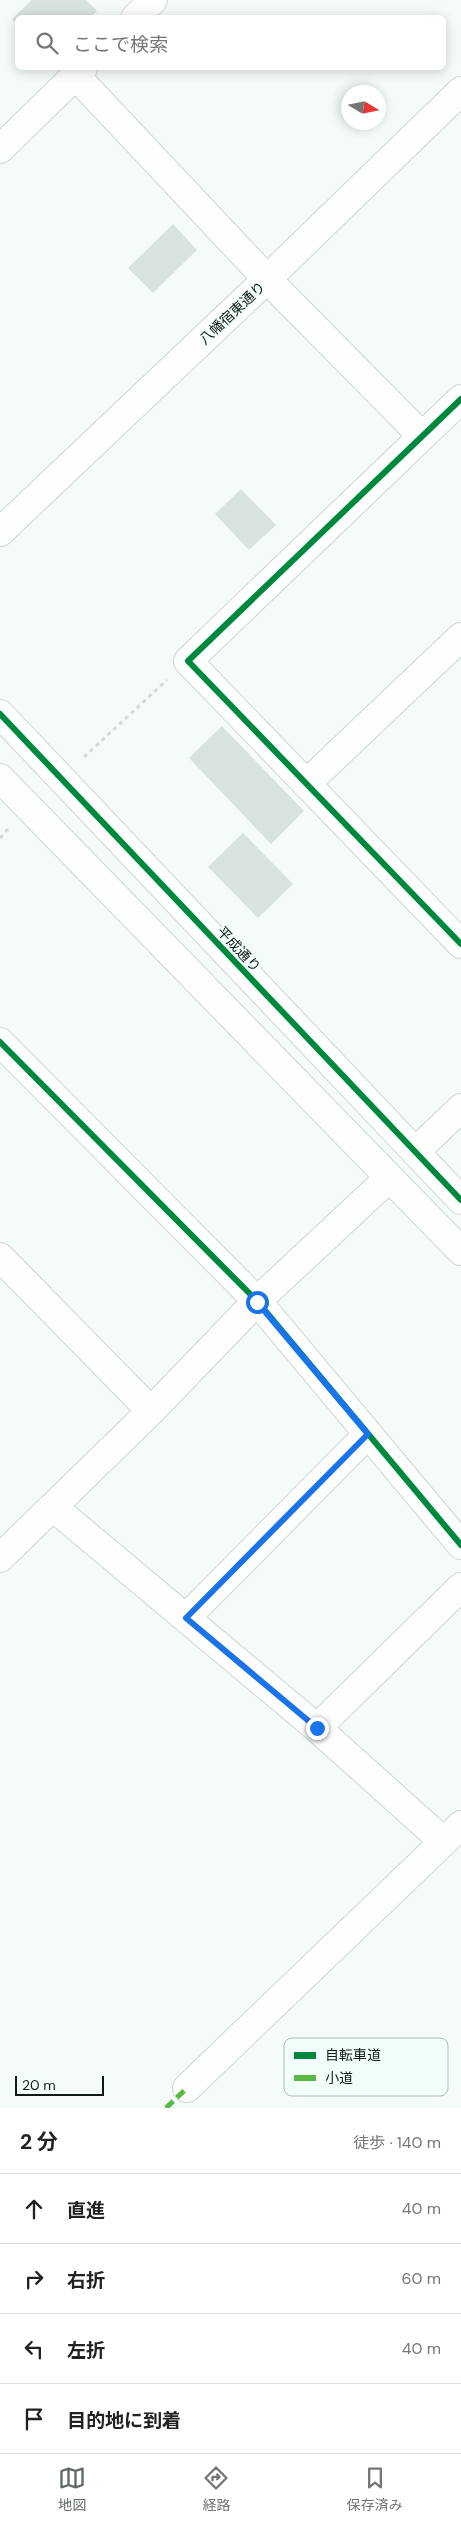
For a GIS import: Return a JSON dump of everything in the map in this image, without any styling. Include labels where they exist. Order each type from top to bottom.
[{"type":"street","points":[[138,15],[153,0]]},
{"type":"street","points":[[0,149],[79,71],[267,279],[422,436]]},
{"type":"street","name":"八幡宿東通り","points":[[0,532],[267,279],[461,91]]},
{"type":"street","points":[[461,399],[188,661],[461,944]]},
{"type":"street","points":[[306,784],[461,637]]},
{"type":"street","name":"平成通り","points":[[0,714],[461,1200]]},
{"type":"street","points":[[0,778],[461,1251]]},
{"type":"street","points":[[0,1042],[257,1302],[461,1545]]},
{"type":"street","points":[[415,1152],[461,1108]]},
{"type":"street","points":[[0,1558],[151,1411],[257,1302],[390,1178]]},
{"type":"street","points":[[0,1257],[151,1411]]},
{"type":"street","points":[[186,1618],[368,1434]]},
{"type":"street","points":[[53,1507],[317,1728],[452,1833],[187,2088]]},
{"type":"street","points":[[317,1728],[461,1587]]},
{"type":"path","points":[[84,757],[188,661]]},
{"type":"path","points":[[0,838],[12,825]]},
{"type":"building","points":[[32,0],[86,0],[97,11],[93,15],[16,15]]},
{"type":"building","points":[[173,224],[197,250],[153,293],[128,268]]},
{"type":"building","points":[[241,489],[276,525],[249,550],[215,514]]},
{"type":"building","points":[[222,726],[304,811],[271,844],[189,758]]},
{"type":"building","points":[[243,833],[293,884],[258,918],[208,867]]},
{"type":"marked path","points":[[166,2108],[187,2088]]},
{"type":"cycle path","points":[[461,399],[188,661],[461,944]]},
{"type":"cycle path","points":[[0,714],[461,1200]]},
{"type":"cycle path","points":[[0,1042],[257,1301],[461,1545]]},
{"type":"route","points":[[257,1302],[368,1434],[186,1618],[317,1728]]}]
